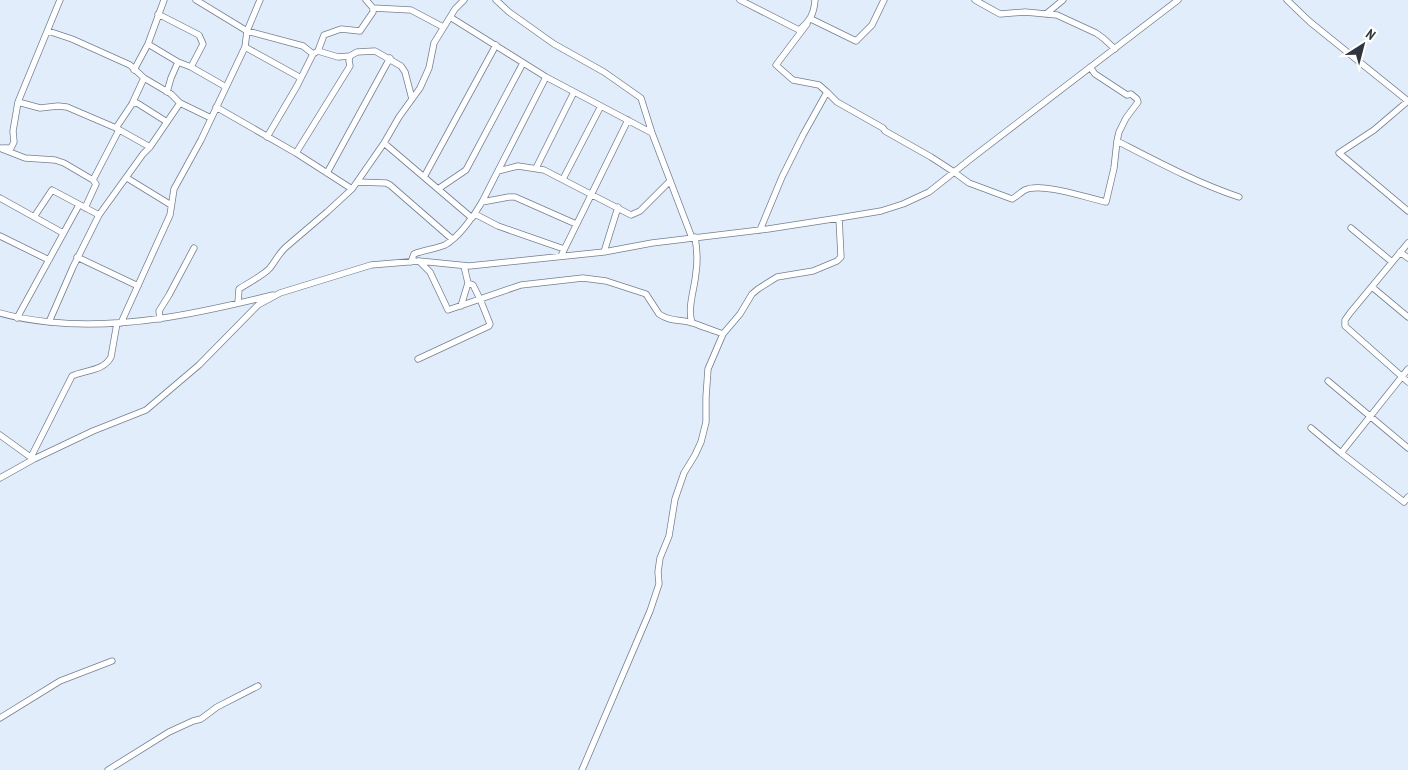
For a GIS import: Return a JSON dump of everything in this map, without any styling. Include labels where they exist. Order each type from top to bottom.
[{"type":"street","points":[[0,148],[11,148],[14,142],[13,131],[18,102],[60,0]]},
{"type":"street","points":[[134,70],[148,44],[164,0]]},
{"type":"street","points":[[196,0],[247,31],[303,46],[315,53],[338,57],[375,50],[402,66],[412,99]]},
{"type":"street","points":[[32,458],[72,376],[104,366],[111,358],[119,323],[170,215],[174,189],[245,47],[247,31],[260,0]]},
{"type":"street","points":[[366,0],[373,8],[412,10],[443,27]]},
{"type":"street","points":[[238,303],[239,289],[271,267],[280,253],[352,189],[420,88],[429,68],[434,43],[455,9],[464,0]]},
{"type":"street","points":[[496,0],[509,12],[554,44],[604,72],[641,98],[652,133],[698,252],[691,308],[692,323]]},
{"type":"street","points":[[740,0],[754,3],[799,30],[809,21]]},
{"type":"street","points":[[815,0],[814,12],[809,21],[776,65],[793,80],[819,85],[837,102],[883,128],[969,183],[1012,200],[1025,190],[1037,187],[1106,202],[1114,168],[1119,132],[1126,118],[1138,102],[1132,94],[1127,95],[1095,74],[1090,68]]},
{"type":"street","points":[[809,21],[856,41],[872,25],[884,0]]},
{"type":"street","points":[[975,0],[1000,14],[1025,12],[1057,16],[1082,26],[1103,38],[1115,49]]},
{"type":"street","points":[[1046,14],[1063,0]]},
{"type":"street","points":[[0,312],[17,318],[68,324],[119,323],[160,319],[300,288],[371,266],[419,261],[469,266],[604,252],[652,243],[760,230],[881,211],[903,204],[929,192],[1178,0]]},
{"type":"street","points":[[1287,0],[1310,22],[1408,101],[1374,130],[1339,153],[1408,211]]},
{"type":"street","points":[[267,137],[324,35],[341,28],[360,31],[373,8]]},
{"type":"street","points":[[158,14],[199,35],[201,38],[203,44],[191,67]]},
{"type":"street","points":[[450,17],[546,77],[652,133]]},
{"type":"street","points":[[48,30],[130,65],[144,78],[171,94],[180,103],[211,118]]},
{"type":"street","points":[[148,44],[226,87]]},
{"type":"street","points":[[424,177],[496,46]]},
{"type":"street","points":[[245,47],[300,78]]},
{"type":"street","points":[[296,153],[350,66],[350,56]]},
{"type":"street","points":[[326,173],[390,58]]},
{"type":"street","points":[[167,92],[178,62]]},
{"type":"street","points":[[438,189],[466,170],[524,63]]},
{"type":"street","points":[[410,262],[414,254],[446,244],[473,216],[546,77]]},
{"type":"street","points":[[85,208],[96,184],[94,180],[144,78]]},
{"type":"street","points":[[536,168],[574,92]]},
{"type":"street","points":[[760,230],[782,177],[827,92]]},
{"type":"street","points":[[18,102],[40,108],[67,107],[118,129],[150,147]]},
{"type":"street","points":[[132,104],[137,103],[167,122]]},
{"type":"street","points":[[49,322],[77,257],[99,215],[180,103]]},
{"type":"street","points":[[563,179],[601,106]]},
{"type":"street","points":[[216,108],[296,153],[352,189]]},
{"type":"street","points":[[561,256],[628,120]]},
{"type":"street","points":[[1117,140],[1222,192],[1239,197]]},
{"type":"street","points":[[384,143],[473,216],[564,249]]},
{"type":"street","points":[[0,148],[25,158],[55,160],[64,163],[94,180]]},
{"type":"street","points":[[498,171],[518,166],[544,170],[631,215],[640,211],[670,181]]},
{"type":"street","points":[[127,178],[171,205]]},
{"type":"street","points":[[357,182],[390,185],[452,239]]},
{"type":"street","points":[[34,217],[52,190],[99,215]]},
{"type":"street","points":[[482,202],[514,197],[576,224]]},
{"type":"street","points":[[0,198],[63,233]]},
{"type":"street","points":[[17,318],[79,205]]},
{"type":"street","points":[[604,252],[618,207]]},
{"type":"street","points":[[582,770],[637,644],[659,584],[660,558],[669,536],[675,499],[684,473],[695,455],[706,422],[708,369],[723,334],[740,314],[752,294],[758,289],[782,275],[813,271],[837,261],[841,257],[839,218]]},
{"type":"street","points":[[1351,228],[1392,262]]},
{"type":"street","points":[[0,236],[49,260]]},
{"type":"street","points":[[1408,243],[1345,320],[1345,326],[1408,382]]},
{"type":"street","points":[[160,319],[159,311],[194,248]]},
{"type":"street","points":[[1400,252],[1408,258]]},
{"type":"street","points":[[77,257],[138,286]]},
{"type":"street","points":[[419,261],[430,272],[447,310],[520,285],[582,278],[606,281],[646,294],[662,316],[668,319],[692,323],[723,334]]},
{"type":"street","points":[[461,306],[468,282],[464,266]]},
{"type":"street","points":[[418,359],[489,326],[490,322],[480,299],[473,285],[468,282]]},
{"type":"street","points":[[1372,287],[1408,317]]},
{"type":"street","points":[[0,471],[3,476],[32,458],[146,410],[200,365],[258,305],[280,293]]},
{"type":"street","points":[[1341,453],[1408,369]]},
{"type":"street","points":[[1328,380],[1408,448]]},
{"type":"street","points":[[1311,428],[1404,502],[1408,497]]},
{"type":"street","points":[[0,435],[32,458]]},
{"type":"street","points":[[0,718],[60,681],[112,661]]},
{"type":"street","points":[[108,770],[169,732],[201,719],[217,707],[258,686]]}]
